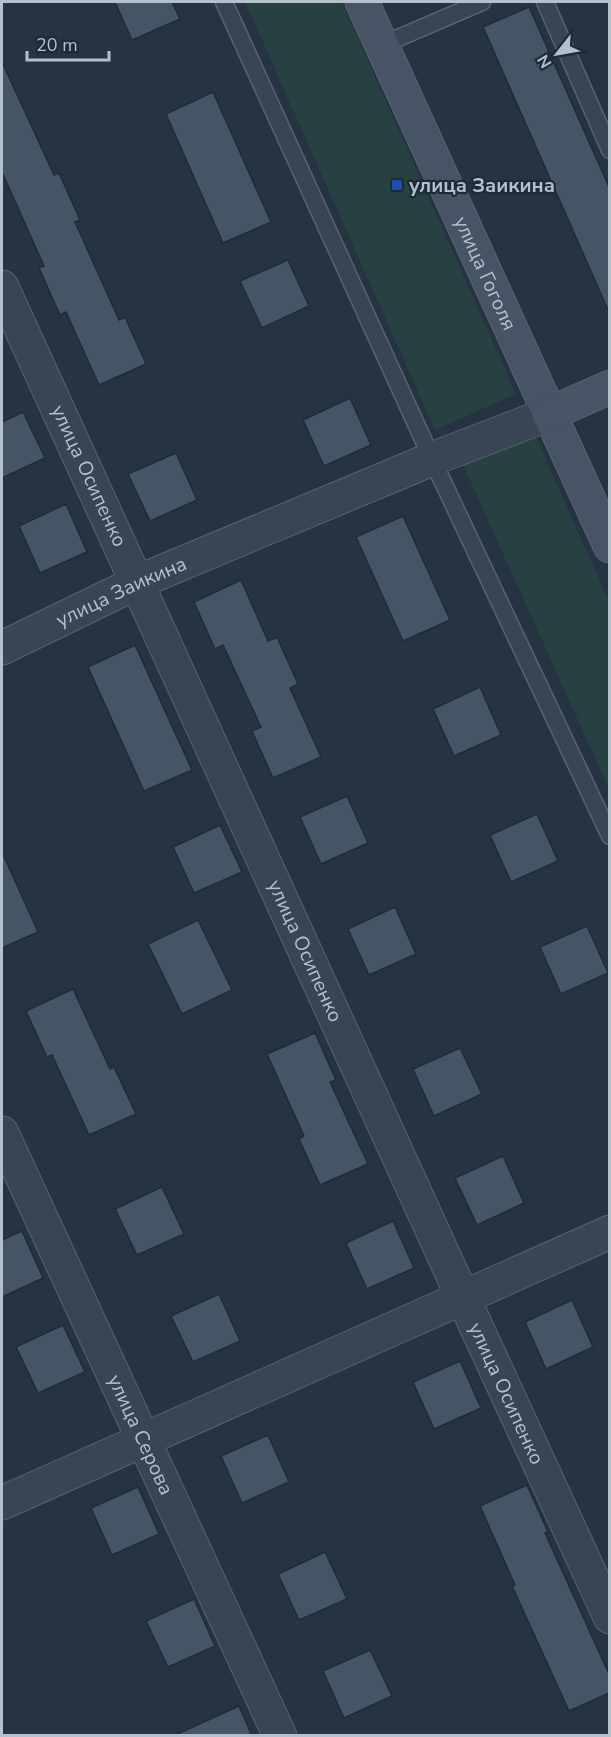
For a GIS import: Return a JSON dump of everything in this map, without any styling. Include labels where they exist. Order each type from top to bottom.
[{"type":"main road","name":"улица Гоголя","points":[[362,2],[609,546]]},
{"type":"main road","name":"улица Заикина","points":[[549,414],[609,387]]},
{"type":"street","name":"улица Осипенко","points":[[2,287],[140,581],[461,1299],[609,1617]]},
{"type":"street","name":"улица Заикина","points":[[2,648],[140,581],[432,459],[549,414]]},
{"type":"street","name":"улица Серова","points":[[2,1133],[280,1736]]},
{"type":"street","points":[[2,1503],[609,1232]]},
{"type":"lane","points":[[224,2],[432,459],[609,836]]},
{"type":"lane","points":[[382,45],[482,2]]},
{"type":"lane","points":[[545,2],[609,150]]},
{"type":"green space","points":[[245,2],[342,2],[516,394],[435,430]]},
{"type":"green space","points":[[534,433],[609,601],[609,789],[463,465]]},
{"type":"building","points":[[115,2],[172,2],[180,19],[132,40]]},
{"type":"building","points":[[529,7],[609,187],[609,312],[483,27]]},
{"type":"building","points":[[2,62],[54,175],[59,173],[80,220],[75,222],[119,320],[125,317],[146,364],[99,385],[66,312],[60,315],[39,268],[44,266],[2,172]]},
{"type":"building","points":[[213,92],[271,222],[223,243],[166,114]]},
{"type":"building","points":[[288,260],[309,306],[262,328],[240,281]]},
{"type":"building","points":[[350,398],[371,445],[324,466],[303,420]]},
{"type":"building","points":[[23,412],[45,458],[2,478],[2,422]]},
{"type":"building","points":[[176,453],[197,500],[150,521],[128,474]]},
{"type":"building","points":[[66,504],[87,552],[40,573],[19,526]]},
{"type":"building","points":[[403,516],[450,620],[403,641],[356,537]]},
{"type":"building","points":[[241,580],[268,641],[277,637],[298,684],[290,688],[321,757],[273,778],[252,731],[261,727],[223,645],[215,649],[194,602]]},
{"type":"building","points":[[135,645],[192,770],[144,791],[88,667]]},
{"type":"building","points":[[480,687],[501,735],[454,756],[433,709]]},
{"type":"building","points":[[347,796],[368,843],[321,864],[300,817]]},
{"type":"building","points":[[537,814],[558,861],[511,882],[490,835]]},
{"type":"building","points":[[220,825],[242,872],[194,893],[173,847]]},
{"type":"building","points":[[2,852],[38,932],[2,948]]},
{"type":"building","points":[[395,907],[416,954],[369,975],[348,929]]},
{"type":"building","points":[[198,920],[232,990],[182,1014],[148,944]]},
{"type":"building","points":[[587,926],[608,973],[561,994],[540,947]]},
{"type":"building","points":[[73,989],[110,1069],[114,1067],[136,1114],[89,1135],[52,1055],[47,1057],[26,1011]]},
{"type":"building","points":[[315,1033],[336,1080],[330,1082],[368,1164],[320,1185],[299,1139],[304,1136],[267,1054]]},
{"type":"building","points":[[460,1048],[482,1094],[434,1116],[413,1069]]},
{"type":"building","points":[[503,1156],[524,1203],[477,1225],[455,1178]]},
{"type":"building","points":[[162,1187],[184,1234],[137,1255],[115,1209]]},
{"type":"building","points":[[393,1221],[414,1268],[367,1289],[346,1243]]},
{"type":"building","points":[[22,1231],[43,1278],[2,1297],[2,1240]]},
{"type":"building","points":[[219,1294],[240,1341],[193,1362],[171,1316]]},
{"type":"building","points":[[572,1300],[593,1347],[546,1369],[525,1322]]},
{"type":"building","points":[[63,1325],[85,1372],[38,1393],[16,1347]]},
{"type":"building","points":[[460,1361],[481,1408],[434,1429],[413,1382]]},
{"type":"building","points":[[268,1435],[289,1482],[242,1503],[221,1456]]},
{"type":"building","points":[[527,1485],[548,1532],[545,1533],[609,1674],[609,1693],[569,1711],[512,1586],[515,1585],[480,1506]]},
{"type":"building","points":[[138,1487],[159,1534],[112,1555],[91,1508]]},
{"type":"building","points":[[325,1552],[347,1599],[299,1620],[278,1574]]},
{"type":"building","points":[[194,1599],[215,1646],[168,1667],[146,1621]]},
{"type":"building","points":[[370,1650],[392,1696],[344,1718],[323,1671]]},
{"type":"building","points":[[239,1706],[252,1736],[173,1736]]},
{"type":"place","name":"улица Заикина","points":[[397,185]]}]
